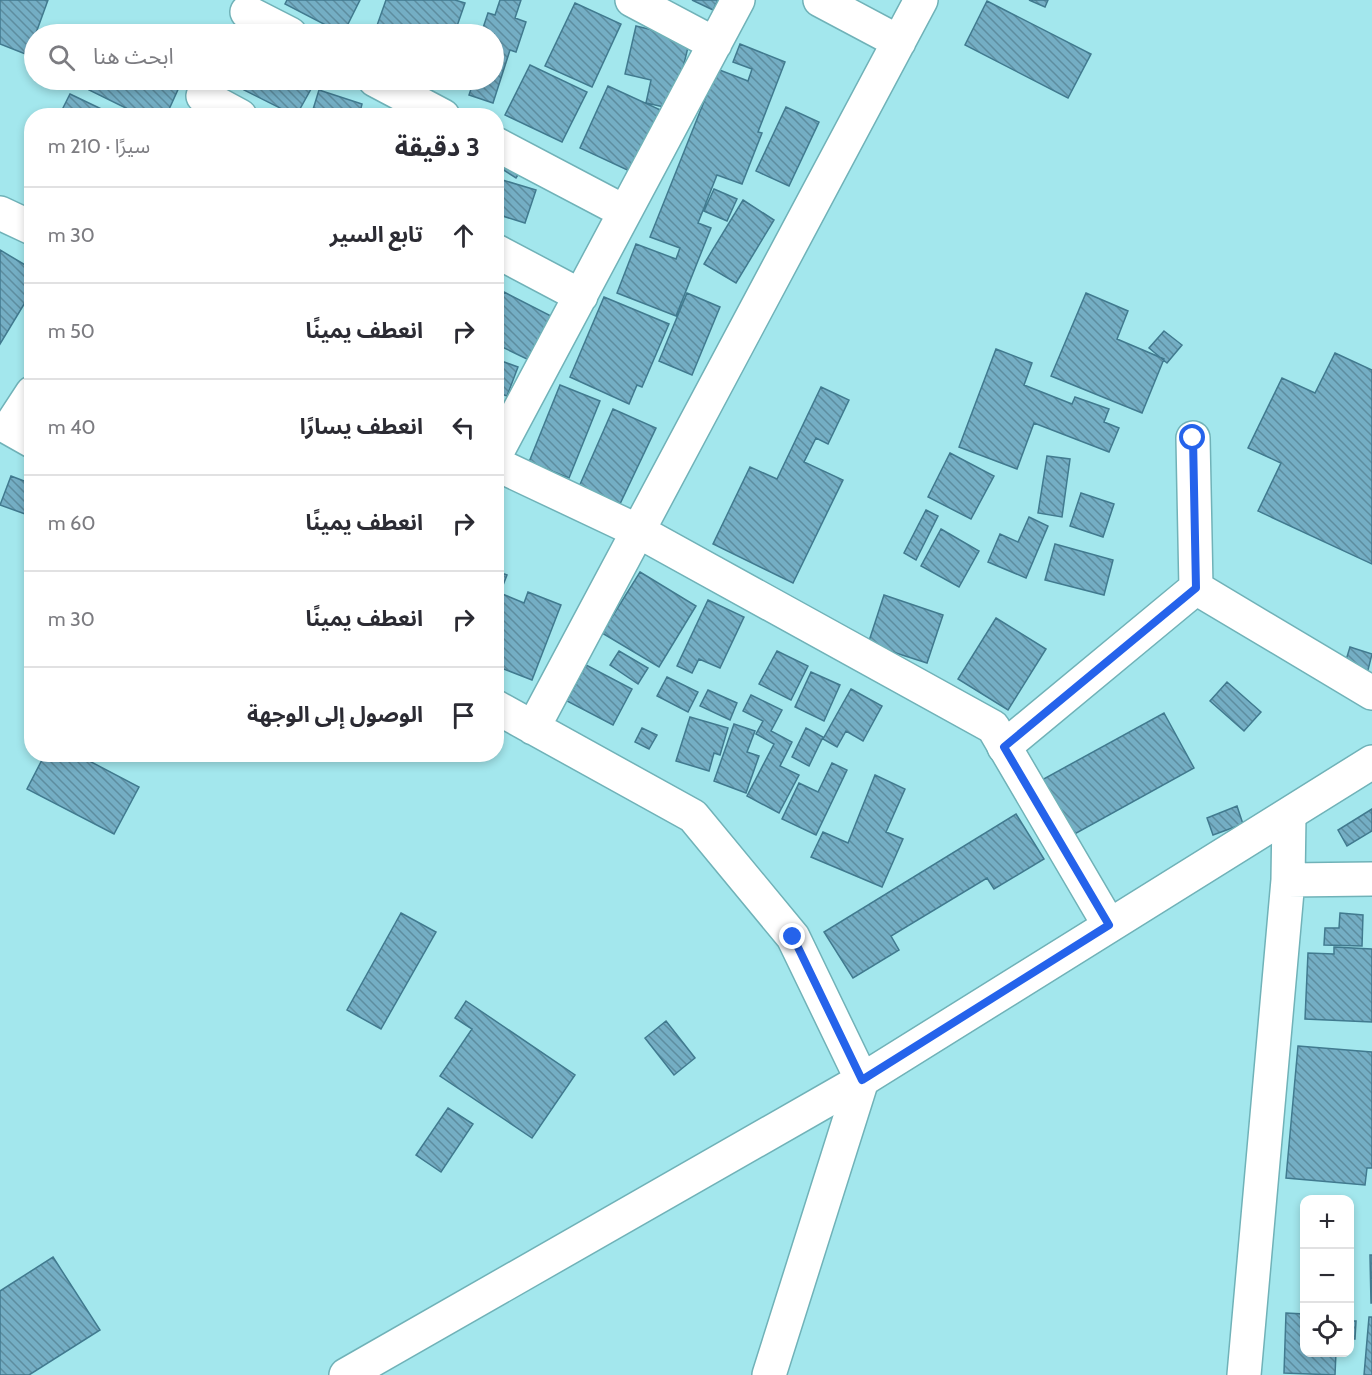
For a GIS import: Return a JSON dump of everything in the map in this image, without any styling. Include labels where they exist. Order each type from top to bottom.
[{"type":"street","points":[[632,0],[715,44]]},
{"type":"street","points":[[504,439],[738,0]]},
{"type":"street","points":[[820,0],[898,42]]},
{"type":"street","points":[[533,728],[921,0]]},
{"type":"street","points":[[245,16],[265,24]]},
{"type":"street","points":[[394,90],[428,108]]},
{"type":"street","points":[[202,97],[224,108]]},
{"type":"street","points":[[504,148],[625,212]]},
{"type":"street","points":[[0,213],[24,224]]},
{"type":"street","points":[[504,255],[581,296]]},
{"type":"street","points":[[24,405],[9,428],[24,436]]},
{"type":"street","points":[[1193,438],[1196,588]]},
{"type":"street","points":[[504,468],[638,531],[993,727],[1109,925]]},
{"type":"street","points":[[1004,747],[1196,588]]},
{"type":"street","points":[[1196,588],[1372,693]]},
{"type":"street","points":[[504,712],[693,816],[793,937],[862,1080],[769,1375]]},
{"type":"street","points":[[346,1375],[862,1080],[1372,762]]},
{"type":"street","points":[[1244,1375],[1288,880],[1288,816]]},
{"type":"street","points":[[1288,880],[1372,879]]},
{"type":"building","points":[[0,0],[48,0],[39,24],[24,24],[24,53],[0,44]]},
{"type":"building","points":[[287,0],[360,0],[348,24],[324,24],[285,4]]},
{"type":"building","points":[[386,0],[455,0],[465,3],[458,24],[378,24]]},
{"type":"building","points":[[500,0],[521,0],[515,18],[526,22],[516,52],[510,50],[504,69],[504,24],[484,24],[488,13],[495,15]]},
{"type":"building","points":[[692,0],[718,0],[713,10]]},
{"type":"building","points":[[1029,0],[1048,0],[1045,7]]},
{"type":"building","points":[[987,1],[1091,54],[1068,98],[965,45]]},
{"type":"building","points":[[575,3],[621,24],[592,87],[545,66]]},
{"type":"building","points":[[636,26],[690,39],[673,109],[646,103],[651,80],[625,74]]},
{"type":"building","points":[[740,44],[785,62],[758,132],[762,133],[742,184],[717,175],[698,223],[711,228],[676,316],[617,293],[636,244],[676,259],[680,248],[650,237],[717,69],[748,81],[752,69],[733,62]]},
{"type":"building","points":[[530,65],[587,92],[562,142],[505,115]]},
{"type":"building","points":[[608,86],[665,112],[636,174],[580,148]]},
{"type":"building","points":[[89,90],[178,90],[170,108],[126,108]]},
{"type":"building","points":[[244,90],[310,90],[300,108],[280,108]]},
{"type":"building","points":[[319,90],[362,104],[361,108],[313,108]]},
{"type":"building","points":[[471,90],[497,90],[493,103],[469,95]]},
{"type":"building","points":[[70,94],[99,108],[63,108]]},
{"type":"building","points":[[786,107],[819,122],[789,186],[756,171]]},
{"type":"building","points":[[504,161],[523,167],[516,178],[504,170]]},
{"type":"building","points":[[504,180],[536,190],[525,223],[504,216]]},
{"type":"building","points":[[714,189],[737,199],[727,221],[704,211]]},
{"type":"building","points":[[743,200],[774,220],[736,283],[704,264]]},
{"type":"building","points":[[0,250],[24,264],[24,304],[0,344]]},
{"type":"building","points":[[504,292],[551,316],[529,360],[504,348]]},
{"type":"building","points":[[687,293],[720,307],[692,375],[659,361]]},
{"type":"building","points":[[1086,293],[1128,311],[1117,339],[1164,359],[1142,413],[1051,376]]},
{"type":"building","points":[[604,297],[669,324],[642,387],[637,385],[629,404],[570,377]]},
{"type":"building","points":[[1164,331],[1182,345],[1167,363],[1149,348]]},
{"type":"building","points":[[996,349],[1032,363],[1024,385],[1072,404],[1075,397],[1109,409],[1104,422],[1119,428],[1109,452],[1034,423],[1017,469],[959,447]]},
{"type":"building","points":[[1335,353],[1372,370],[1372,564],[1258,511],[1281,463],[1248,448],[1282,378],[1315,393]]},
{"type":"building","points":[[504,362],[518,367],[507,396],[504,395]]},
{"type":"building","points":[[560,385],[600,401],[569,478],[529,462]]},
{"type":"building","points":[[821,387],[849,400],[828,444],[816,438],[804,462],[843,480],[793,583],[713,544],[750,467],[777,479]]},
{"type":"building","points":[[613,409],[656,428],[619,506],[578,489]]},
{"type":"building","points":[[950,453],[994,476],[971,519],[928,497]]},
{"type":"building","points":[[1047,456],[1070,459],[1062,517],[1038,513]]},
{"type":"building","points":[[11,476],[24,481],[24,514],[0,505]]},
{"type":"building","points":[[1081,493],[1114,504],[1103,537],[1070,526]]},
{"type":"building","points":[[926,510],[938,516],[916,560],[904,553]]},
{"type":"building","points":[[1029,517],[1048,526],[1026,578],[988,562],[1000,534],[1018,542]]},
{"type":"building","points":[[941,529],[979,551],[959,587],[921,566]]},
{"type":"building","points":[[1055,544],[1113,560],[1104,595],[1045,580]]},
{"type":"building","points":[[640,572],[696,606],[659,667],[602,633]]},
{"type":"building","points":[[528,592],[561,605],[532,680],[504,669],[504,595],[524,603]]},
{"type":"building","points":[[884,595],[943,615],[927,663],[868,644]]},
{"type":"building","points":[[708,600],[744,617],[720,668],[699,659],[692,673],[677,666]]},
{"type":"building","points":[[996,618],[1046,649],[1008,710],[958,679]]},
{"type":"building","points":[[1350,647],[1372,654],[1366,678],[1343,670]]},
{"type":"building","points":[[619,651],[648,668],[638,684],[610,665]]},
{"type":"building","points":[[777,651],[808,666],[791,700],[759,684]]},
{"type":"building","points":[[586,665],[632,689],[613,725],[567,701]]},
{"type":"building","points":[[811,672],[840,685],[824,721],[795,707]]},
{"type":"building","points":[[667,677],[698,692],[688,712],[657,696]]},
{"type":"building","points":[[1227,682],[1261,712],[1244,731],[1210,701]]},
{"type":"building","points":[[851,689],[882,706],[863,741],[846,731],[837,747],[823,739]]},
{"type":"building","points":[[708,690],[737,703],[730,720],[700,706]]},
{"type":"building","points":[[751,695],[782,710],[771,731],[792,742],[780,766],[799,775],[779,813],[747,796],[774,744],[756,734],[763,721],[743,711]]},
{"type":"building","points":[[1164,713],[1194,768],[1071,836],[1040,781]]},
{"type":"building","points":[[690,717],[728,728],[720,755],[714,753],[709,771],[676,761]]},
{"type":"building","points":[[734,724],[755,731],[747,752],[759,756],[746,793],[714,781]]},
{"type":"building","points":[[642,728],[657,735],[649,749],[635,742]]},
{"type":"building","points":[[806,728],[823,737],[809,766],[792,757]]},
{"type":"building","points":[[41,762],[91,762],[139,787],[114,834],[27,789]]},
{"type":"building","points":[[832,763],[847,770],[816,835],[782,819],[799,783],[818,792]]},
{"type":"building","points":[[875,775],[905,789],[886,832],[903,839],[882,887],[811,857],[823,832],[848,843]]},
{"type":"building","points":[[1237,806],[1243,824],[1213,835],[1207,818]]},
{"type":"building","points":[[1372,809],[1372,831],[1347,846],[1338,830]]},
{"type":"building","points":[[1016,814],[1044,859],[994,889],[987,878],[891,936],[899,950],[853,978],[824,932]]},
{"type":"building","points":[[401,913],[436,932],[381,1029],[347,1010]]},
{"type":"building","points":[[1340,913],[1363,915],[1362,946],[1324,945],[1325,928],[1339,928]]},
{"type":"building","points":[[1334,947],[1372,949],[1372,1022],[1305,1019],[1308,953],[1334,954]]},
{"type":"building","points":[[466,1001],[575,1075],[532,1138],[440,1076],[472,1029],[455,1018]]},
{"type":"building","points":[[666,1021],[695,1058],[674,1075],[645,1038]]},
{"type":"building","points":[[1298,1046],[1372,1052],[1372,1168],[1367,1168],[1365,1185],[1286,1178]]},
{"type":"building","points":[[448,1108],[473,1124],[441,1172],[416,1155]]},
{"type":"building","points":[[1370,1255],[1372,1255],[1372,1303],[1371,1303]]},
{"type":"building","points":[[53,1257],[100,1330],[29,1375],[0,1375],[0,1291]]},
{"type":"building","points":[[1286,1313],[1300,1314],[1300,1357],[1336,1357],[1335,1375],[1284,1373]]},
{"type":"building","points":[[1369,1317],[1372,1317],[1372,1375],[1364,1375]]},
{"type":"building","points":[[1354,1321],[1356,1321],[1355,1339]]},
{"type":"route","points":[[793,937],[862,1080],[1109,925],[1004,747],[1196,588],[1193,438]]}]
